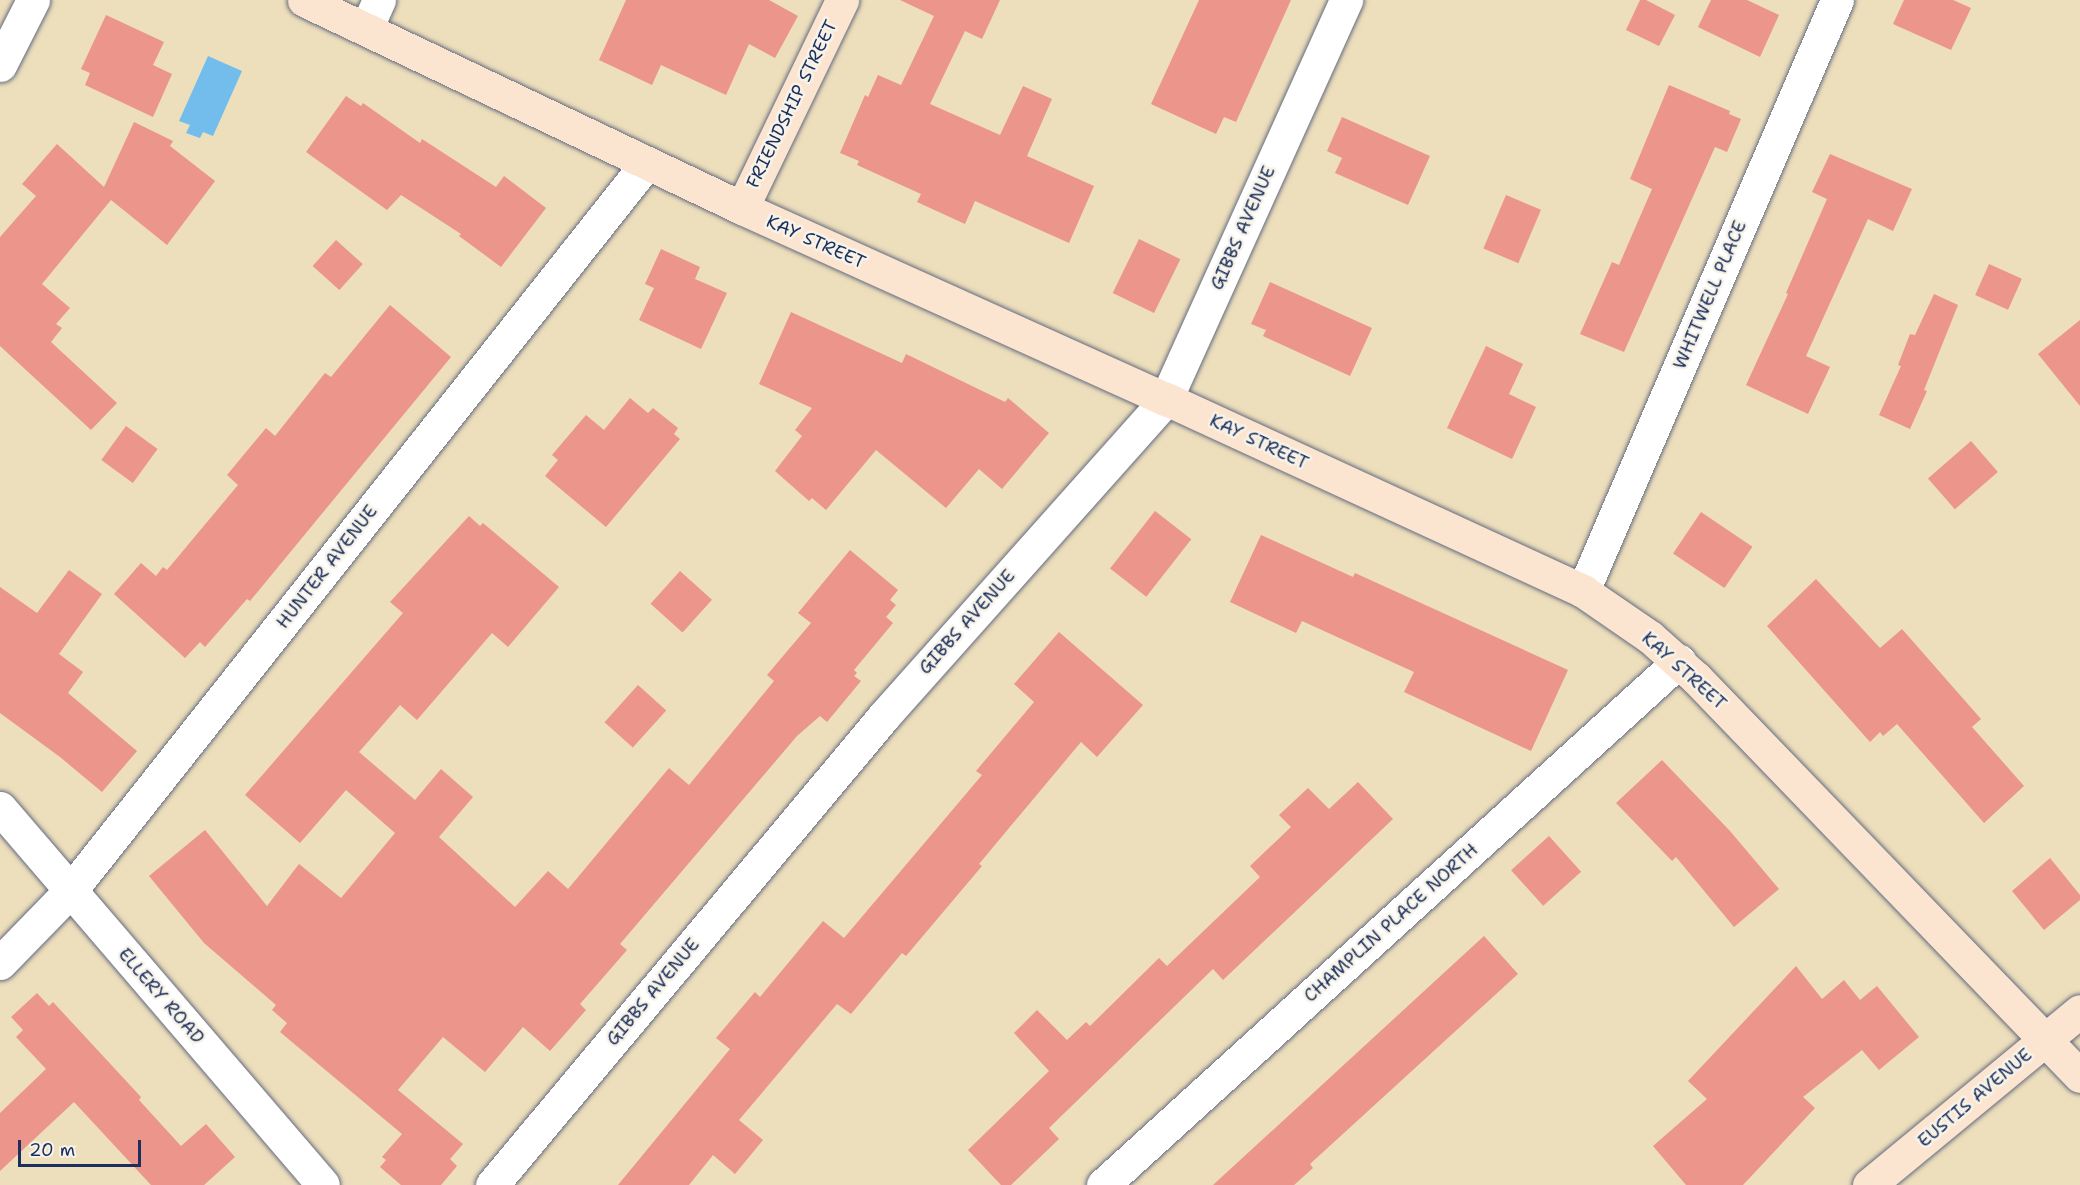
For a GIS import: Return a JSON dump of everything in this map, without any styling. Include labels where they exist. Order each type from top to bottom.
[{"type":"street","points":[[0,65],[33,0]]},
{"type":"street","name":"KAY STREET","points":[[304,0],[373,14],[646,164],[1583,591],[1650,637],[1678,661],[2080,1076]]},
{"type":"street","name":"FRIENDSHIP STREET","points":[[742,208],[842,0]]},
{"type":"street","name":"GIBBS AVENUE","points":[[492,1185],[884,716],[1166,399],[1346,0]]},
{"type":"street","name":"WHITWELL PLACE","points":[[1583,591],[1837,0]]},
{"type":"street","name":"HUNTER AVENUE","points":[[0,963],[71,890],[646,164]]},
{"type":"street","name":"CHAMPLIN PLACE NORTH","points":[[1103,1185],[1678,661]]},
{"type":"street","name":"ELLERY ROAD","points":[[0,808],[323,1185]]},
{"type":"street","name":"EUSTIS AVENUE","points":[[1869,1185],[2080,1011]]},
{"type":"water","points":[[208,56],[242,71],[213,136],[203,132],[200,138],[186,133],[190,125],[179,121]]},
{"type":"building","points":[[626,0],[769,0],[798,16],[775,58],[749,44],[726,95],[661,65],[652,85],[599,60]]},
{"type":"building","points":[[900,0],[1000,0],[982,39],[965,31],[930,104],[1000,135],[1023,86],[1052,99],[1027,156],[1094,186],[1069,243],[975,201],[965,224],[917,202],[921,194],[857,165],[859,161],[840,153],[865,95],[868,97],[878,75],[901,85],[934,16]]},
{"type":"building","points":[[1199,0],[1291,0],[1236,122],[1224,117],[1216,134],[1151,104]]},
{"type":"building","points":[[1640,0],[1646,0],[1675,15],[1659,46],[1626,30]]},
{"type":"building","points":[[1711,0],[1747,0],[1779,15],[1760,57],[1698,27]]},
{"type":"building","points":[[1904,0],[1953,0],[1971,8],[1951,50],[1893,24]]},
{"type":"building","points":[[106,15],[164,42],[153,65],[172,74],[153,117],[85,85],[90,73],[81,69]]},
{"type":"building","points":[[1669,85],[1730,111],[1729,114],[1741,119],[1727,152],[1715,147],[1624,352],[1580,334],[1612,262],[1619,265],[1652,189],[1630,179]]},
{"type":"building","points":[[346,96],[361,106],[363,103],[420,143],[422,139],[496,187],[504,176],[546,208],[501,267],[459,236],[461,234],[401,195],[387,210],[306,152]]},
{"type":"building","points":[[1342,117],[1430,156],[1408,205],[1335,173],[1342,158],[1327,151]]},
{"type":"building","points":[[134,122],[173,141],[170,146],[215,181],[167,245],[111,200],[42,284],[70,308],[56,324],[62,328],[51,342],[117,403],[91,430],[0,346],[0,237],[36,196],[22,184],[57,144],[104,187]]},
{"type":"building","points":[[1830,154],[1912,189],[1893,231],[1868,219],[1806,356],[1830,367],[1808,414],[1746,385],[1788,294],[1786,293],[1827,199],[1812,192]]},
{"type":"building","points":[[1506,195],[1541,210],[1518,263],[1483,248]]},
{"type":"building","points":[[1139,239],[1180,259],[1154,313],[1113,293]]},
{"type":"building","points":[[336,240],[363,264],[339,290],[313,266]]},
{"type":"building","points":[[661,249],[700,267],[695,279],[727,293],[701,349],[639,320],[654,288],[645,284]]},
{"type":"building","points":[[1989,264],[2022,279],[2008,310],[1975,295]]},
{"type":"building","points":[[1270,282],[1372,328],[1350,376],[1263,336],[1266,330],[1251,324]]},
{"type":"building","points":[[1934,294],[1958,305],[1924,390],[1927,391],[1910,429],[1879,415],[1901,366],[1898,365],[1910,334],[1915,335]]},
{"type":"building","points":[[390,305],[451,357],[250,601],[247,599],[205,647],[200,642],[185,658],[114,594],[141,563],[156,576],[163,567],[167,570],[238,485],[227,475],[266,428],[275,436],[325,373],[331,377]]},
{"type":"building","points":[[791,312],[902,363],[906,354],[1005,402],[1008,398],[1049,433],[1002,489],[979,469],[946,508],[876,450],[826,510],[812,498],[809,501],[775,471],[802,436],[795,430],[812,408],[759,384]]},
{"type":"building","points":[[2080,320],[2080,406],[2038,354]]},
{"type":"building","points":[[1486,346],[1523,364],[1509,394],[1536,407],[1512,459],[1447,428]]},
{"type":"building","points":[[630,398],[648,413],[653,408],[678,428],[674,434],[680,439],[606,527],[545,476],[558,460],[552,455],[586,415],[604,430]]},
{"type":"building","points":[[126,426],[158,449],[133,483],[101,460]]},
{"type":"building","points":[[1971,441],[1998,472],[1955,509],[1928,478]]},
{"type":"building","points":[[1155,511],[1191,539],[1146,597],[1110,569]]},
{"type":"building","points":[[1701,512],[1752,547],[1724,588],[1673,553]]},
{"type":"building","points":[[469,516],[480,526],[483,523],[559,587],[508,647],[492,633],[417,720],[400,705],[359,752],[415,800],[441,769],[473,797],[439,837],[515,907],[548,871],[568,889],[669,768],[689,785],[774,681],[767,675],[811,623],[798,613],[850,550],[898,590],[890,600],[896,605],[886,617],[893,623],[854,670],[857,673],[854,676],[861,681],[827,722],[820,716],[797,736],[620,944],[627,950],[580,1004],[586,1010],[550,1051],[523,1027],[485,1072],[443,1037],[398,1090],[463,1144],[450,1159],[457,1166],[441,1185],[401,1185],[380,1167],[386,1160],[382,1157],[402,1134],[280,1032],[287,1023],[272,1010],[276,1005],[204,943],[149,876],[205,830],[267,906],[299,864],[341,898],[395,833],[346,790],[300,843],[245,795],[403,613],[390,602]]},
{"type":"building","points":[[1261,535],[1353,577],[1355,573],[1568,670],[1531,751],[1404,692],[1414,672],[1302,621],[1296,633],[1230,602]]},
{"type":"building","points":[[69,570],[102,594],[59,654],[83,672],[68,693],[137,751],[102,792],[60,757],[0,713],[0,587],[37,613]]},
{"type":"building","points":[[680,571],[712,600],[683,632],[651,604]]},
{"type":"building","points":[[1816,579],[1880,648],[1902,629],[1981,719],[1972,727],[2024,786],[1984,823],[1897,724],[1883,736],[1880,732],[1870,742],[1767,626]]},
{"type":"building","points":[[1059,632],[1143,705],[1097,757],[1081,742],[979,864],[982,866],[906,956],[902,953],[851,1014],[837,1004],[739,1120],[763,1140],[735,1174],[713,1155],[689,1185],[618,1185],[730,1049],[716,1038],[755,992],[760,997],[823,921],[844,938],[982,775],[976,771],[1034,702],[1014,684]]},
{"type":"building","points":[[638,685],[666,710],[633,748],[605,722]]},
{"type":"building","points":[[1662,760],[1730,831],[1779,889],[1734,927],[1676,857],[1672,861],[1616,803]]},
{"type":"building","points":[[1358,782],[1393,819],[1223,980],[1213,969],[1049,1128],[1059,1139],[1011,1185],[1001,1185],[968,1150],[1049,1071],[1014,1033],[1037,1010],[1067,1040],[1086,1022],[1090,1026],[1159,958],[1167,966],[1260,877],[1250,866],[1291,827],[1279,815],[1308,788],[1329,809]]},
{"type":"building","points":[[1549,836],[1581,872],[1543,906],[1511,870]]},
{"type":"building","points":[[2050,858],[2080,895],[2080,900],[2044,930],[2012,891]]},
{"type":"building","points":[[1484,936],[1518,974],[1310,1164],[1313,1168],[1294,1185],[1213,1185]]},
{"type":"building","points":[[1796,966],[1822,999],[1844,980],[1860,1000],[1877,986],[1919,1037],[1879,1070],[1862,1050],[1803,1097],[1815,1108],[1743,1185],[1686,1185],[1653,1146],[1707,1099],[1688,1081]]},
{"type":"building","points":[[37,993],[49,1006],[53,1002],[141,1097],[139,1100],[181,1146],[206,1124],[235,1157],[204,1185],[151,1185],[74,1102],[0,1171],[0,1113],[46,1069],[16,1037],[23,1030],[11,1017]]}]
